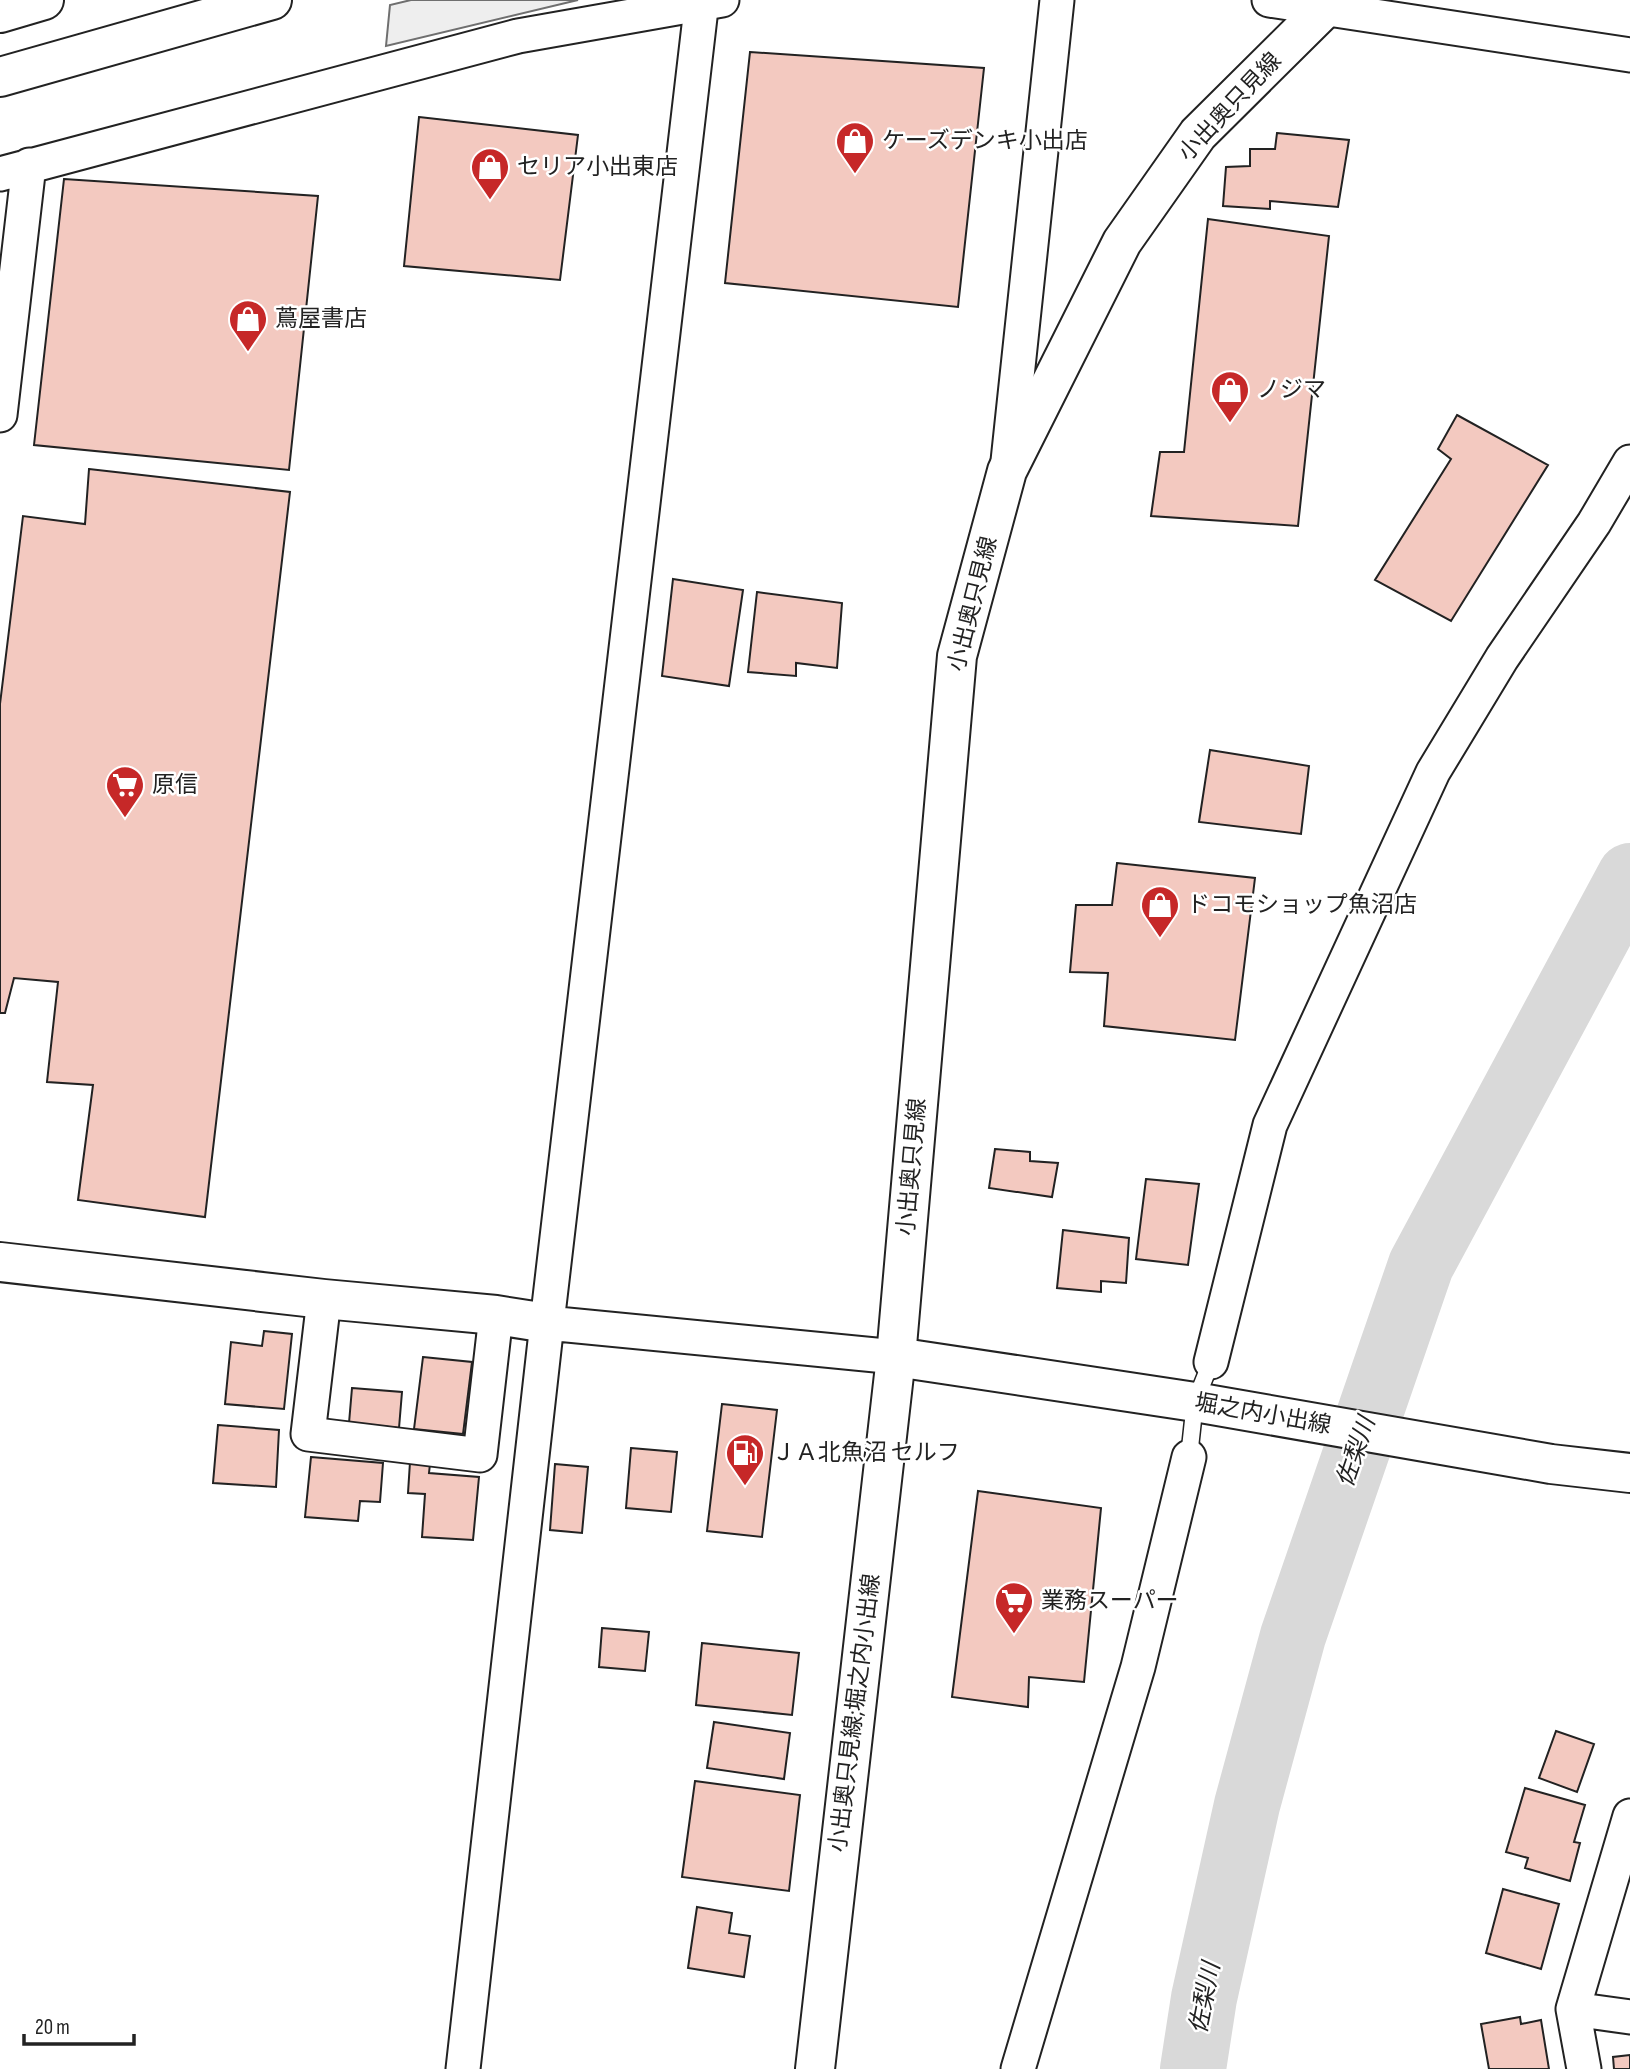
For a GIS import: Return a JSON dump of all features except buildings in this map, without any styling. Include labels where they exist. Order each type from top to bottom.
[{"type":"main road","points":[[0,13],[44,0]]},
{"type":"main road","points":[[0,77],[272,0]]},
{"type":"main road","name":"小出奥只見線","points":[[896,1357],[957,656],[1007,471],[1122,242],[1198,134],[1328,4]]},
{"type":"main road","points":[[0,1262],[324,1299],[496,1315],[547,1323]]},
{"type":"main road","name":"堀之内小出線","points":[[896,1357],[1208,1404],[1552,1464],[1630,1473]]},
{"type":"main road","name":"小出奥只見線;堀之内小出線","points":[[815,2069],[896,1357]]},
{"type":"street","points":[[1007,471],[1058,0]]},
{"type":"street","points":[[1269,0],[1328,4],[1630,55]]},
{"type":"street","points":[[0,415],[14,169],[518,36],[708,1],[547,1323],[463,2069]]},
{"type":"street","points":[[1211,1363],[1270,1125],[1433,772],[1503,658],[1594,523],[1630,462]]},
{"type":"street","points":[[324,1299],[308,1434],[480,1455],[496,1315]]},
{"type":"street","points":[[547,1323],[896,1357]]},
{"type":"street","points":[[1018,2069],[1138,1667],[1189,1457]]},
{"type":"street","points":[[1584,2069],[1573,2009],[1630,1816]]},
{"type":"street","points":[[1573,2009],[1630,2017]]},
{"type":"lane","points":[[1189,1457],[1208,1404],[1211,1363]]},
{"type":"shaded area","points":[[411,0],[578,0],[386,46],[390,5]]},
{"type":"waterway","name":"佐梨川","points":[[1193,2069],[1204,1998],[1247,1805],[1293,1636],[1421,1265],[1630,876]]},
{"type":"place","name":"ケーズデンキ小出店","points":[[855,175]]},
{"type":"place","name":"セリア小出東店","points":[[490,201]]},
{"type":"place","name":"蔦屋書店","points":[[248,353]]},
{"type":"place","name":"ノジマ","points":[[1230,424]]},
{"type":"place","name":"原信","points":[[125,819]]},
{"type":"place","name":"ドコモショップ魚沼店","points":[[1160,939]]},
{"type":"place","name":"ＪＡ北魚沼 セルフ","points":[[745,1487]]},
{"type":"place","name":"業務スーパー","points":[[1014,1635]]}]
